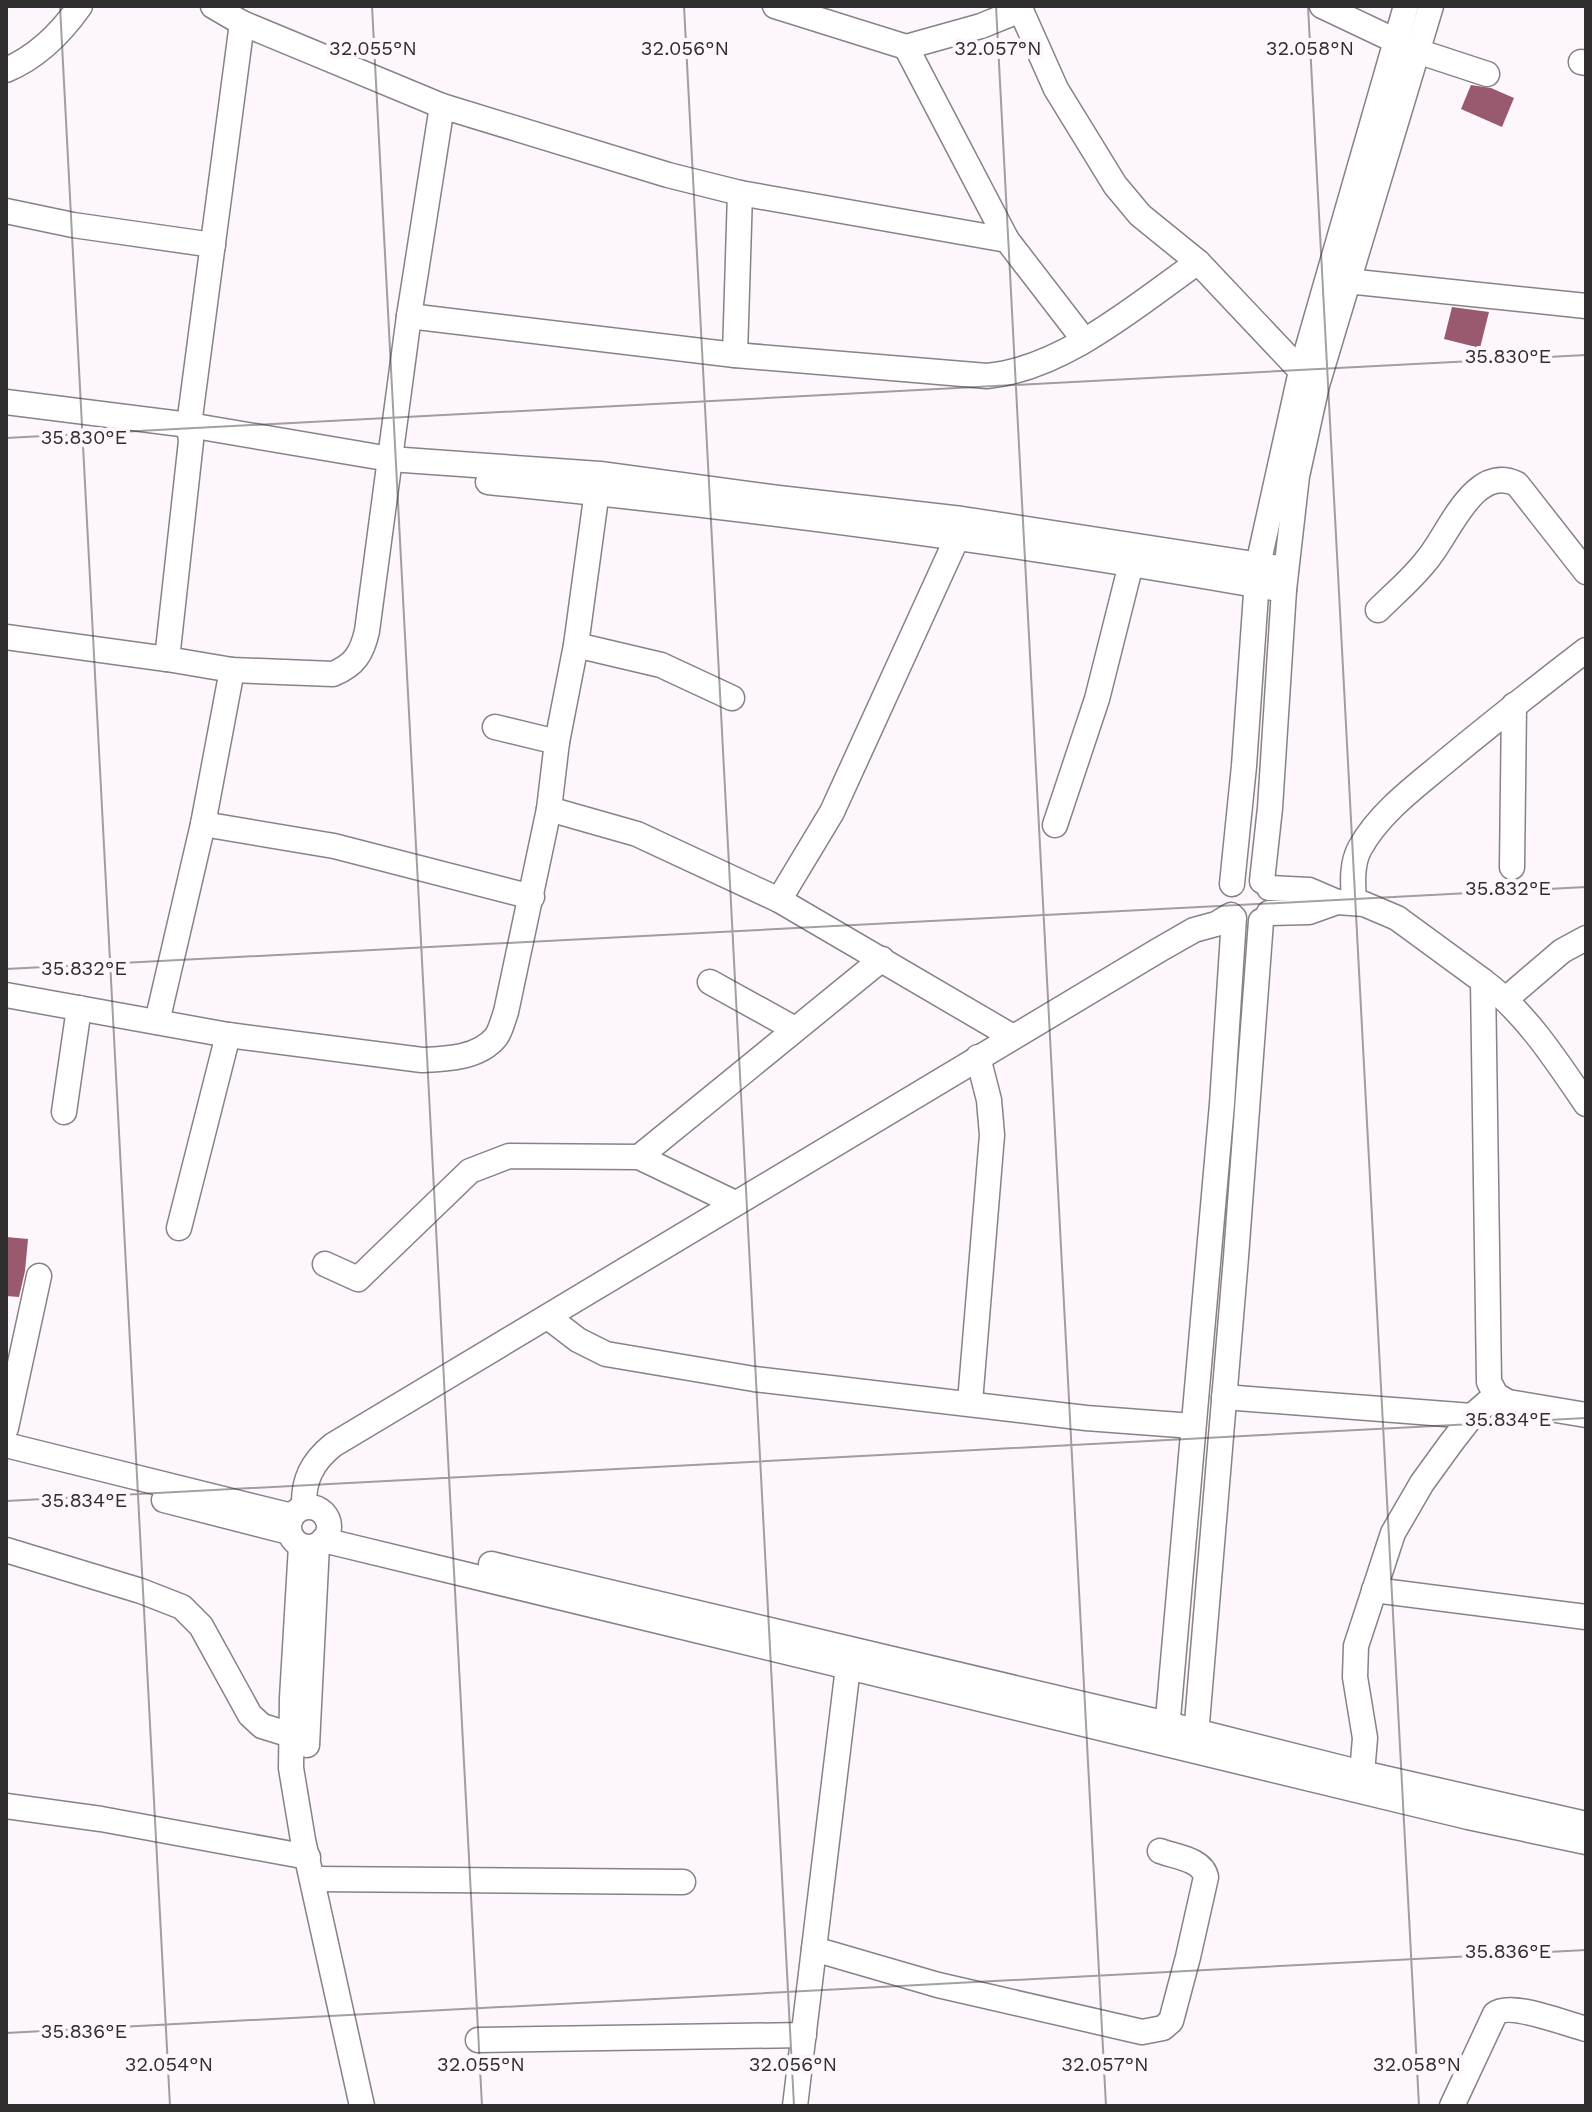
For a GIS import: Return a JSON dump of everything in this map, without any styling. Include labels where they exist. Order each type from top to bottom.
[{"type":"street","points":[[6,70],[42,48],[67,25],[80,6]]},
{"type":"street","points":[[213,6],[242,23],[442,106],[668,175],[740,193],[1007,240]]},
{"type":"street","points":[[775,6],[906,47],[981,26],[1020,8],[1056,89],[1115,185],[1140,215],[1198,262],[1301,371]]},
{"type":"street","points":[[1322,6],[1417,51],[1487,74]]},
{"type":"street","points":[[1167,1734],[1222,1104],[1231,904],[1257,575],[1301,371],[1406,6]]},
{"type":"street","points":[[1196,1740],[1265,917],[1272,896],[1266,885],[1285,580],[1297,476],[1317,385],[1431,6]]},
{"type":"street","points":[[167,659],[190,433],[242,23]]},
{"type":"street","points":[[906,47],[1007,240],[1084,340]]},
{"type":"street","points":[[6,637],[232,670],[333,674],[348,668],[356,660],[364,646],[367,631],[409,316],[442,106]]},
{"type":"street","points":[[735,355],[740,193]]},
{"type":"street","points":[[6,211],[73,225],[213,245]]},
{"type":"street","points":[[409,316],[735,355],[987,376],[1025,370],[1084,340],[1198,262]]},
{"type":"street","points":[[1347,281],[1586,306]]},
{"type":"street","points":[[6,402],[390,465],[598,483],[959,528],[1285,580]]},
{"type":"street","points":[[6,418],[190,433]]},
{"type":"street","points":[[1378,610],[1427,560],[1480,487],[1495,479],[1517,484],[1586,572]]},
{"type":"street","points":[[6,995],[228,1035],[422,1060],[454,1059],[477,1051],[496,1037],[506,1012],[549,809],[598,483]]},
{"type":"street","points":[[779,900],[832,812],[959,528]]},
{"type":"street","points":[[1055,825],[1097,699],[1133,556]]},
{"type":"street","points":[[576,645],[661,665],[732,698]]},
{"type":"street","points":[[1346,902],[1358,850],[1374,827],[1420,782],[1586,650]]},
{"type":"street","points":[[157,1022],[203,824],[232,670]]},
{"type":"street","points":[[1512,867],[1514,705]]},
{"type":"street","points":[[495,727],[557,742]]},
{"type":"street","points":[[549,809],[637,834],[779,900],[1013,1037]]},
{"type":"street","points":[[203,824],[334,846],[532,897]]},
{"type":"street","points":[[301,1827],[306,1769],[306,1479],[313,1465],[333,1445],[1194,930],[1208,911],[1231,904],[1247,877],[1266,885],[1309,890],[1397,918],[1507,998],[1586,1104]]},
{"type":"street","points":[[1231,904],[1244,923],[1346,902]]},
{"type":"street","points":[[1507,998],[1562,951],[1586,938]]},
{"type":"street","points":[[639,1157],[882,959]]},
{"type":"street","points":[[1483,981],[1489,1382],[1496,1395],[1508,1402],[1586,1415]]},
{"type":"street","points":[[710,982],[795,1029]]},
{"type":"street","points":[[64,1112],[79,1008]]},
{"type":"street","points":[[179,1228],[228,1035]]},
{"type":"street","points":[[970,1402],[992,1135],[989,1100],[978,1057]]},
{"type":"street","points":[[325,1264],[358,1279],[470,1171],[509,1156],[639,1157],[735,1203]]},
{"type":"street","points":[[6,1428],[39,1276]]},
{"type":"street","points":[[548,1317],[578,1340],[606,1354],[754,1379],[1086,1418],[1193,1426]]},
{"type":"street","points":[[1362,1773],[1365,1738],[1355,1677],[1356,1646],[1393,1533],[1422,1483],[1472,1416],[1496,1395]]},
{"type":"street","points":[[1224,1397],[1472,1416]]},
{"type":"street","points":[[6,1445],[308,1530],[848,1667],[1362,1773],[1586,1824]]},
{"type":"street","points":[[6,1461],[1167,1734]]},
{"type":"street","points":[[308,1530],[291,1768],[362,2106]]},
{"type":"street","points":[[6,1550],[141,1591],[182,1607],[201,1626],[250,1715],[262,1726],[291,1735]]},
{"type":"street","points":[[1374,1590],[1586,1617]]},
{"type":"street","points":[[795,2106],[848,1667]]},
{"type":"street","points":[[1196,1740],[1468,1817],[1586,1842]]},
{"type":"street","points":[[6,1806],[101,1819],[310,1868],[683,1882]]},
{"type":"street","points":[[814,1949],[938,1985],[1142,2032],[1154,2031],[1171,2021],[1206,1877],[1199,1864],[1160,1851]]},
{"type":"street","points":[[1452,2106],[1495,2014],[1500,2010],[1513,2009],[1586,2029]]},
{"type":"street","points":[[478,2040],[804,2035]]},
{"type":"building","points":[[1471,85],[1491,88],[1514,98],[1502,127],[1461,109]]},
{"type":"building","points":[[1452,307],[1489,312],[1480,348],[1444,339]]},
{"type":"building","points":[[6,1237],[28,1239],[19,1297],[6,1296]]}]
